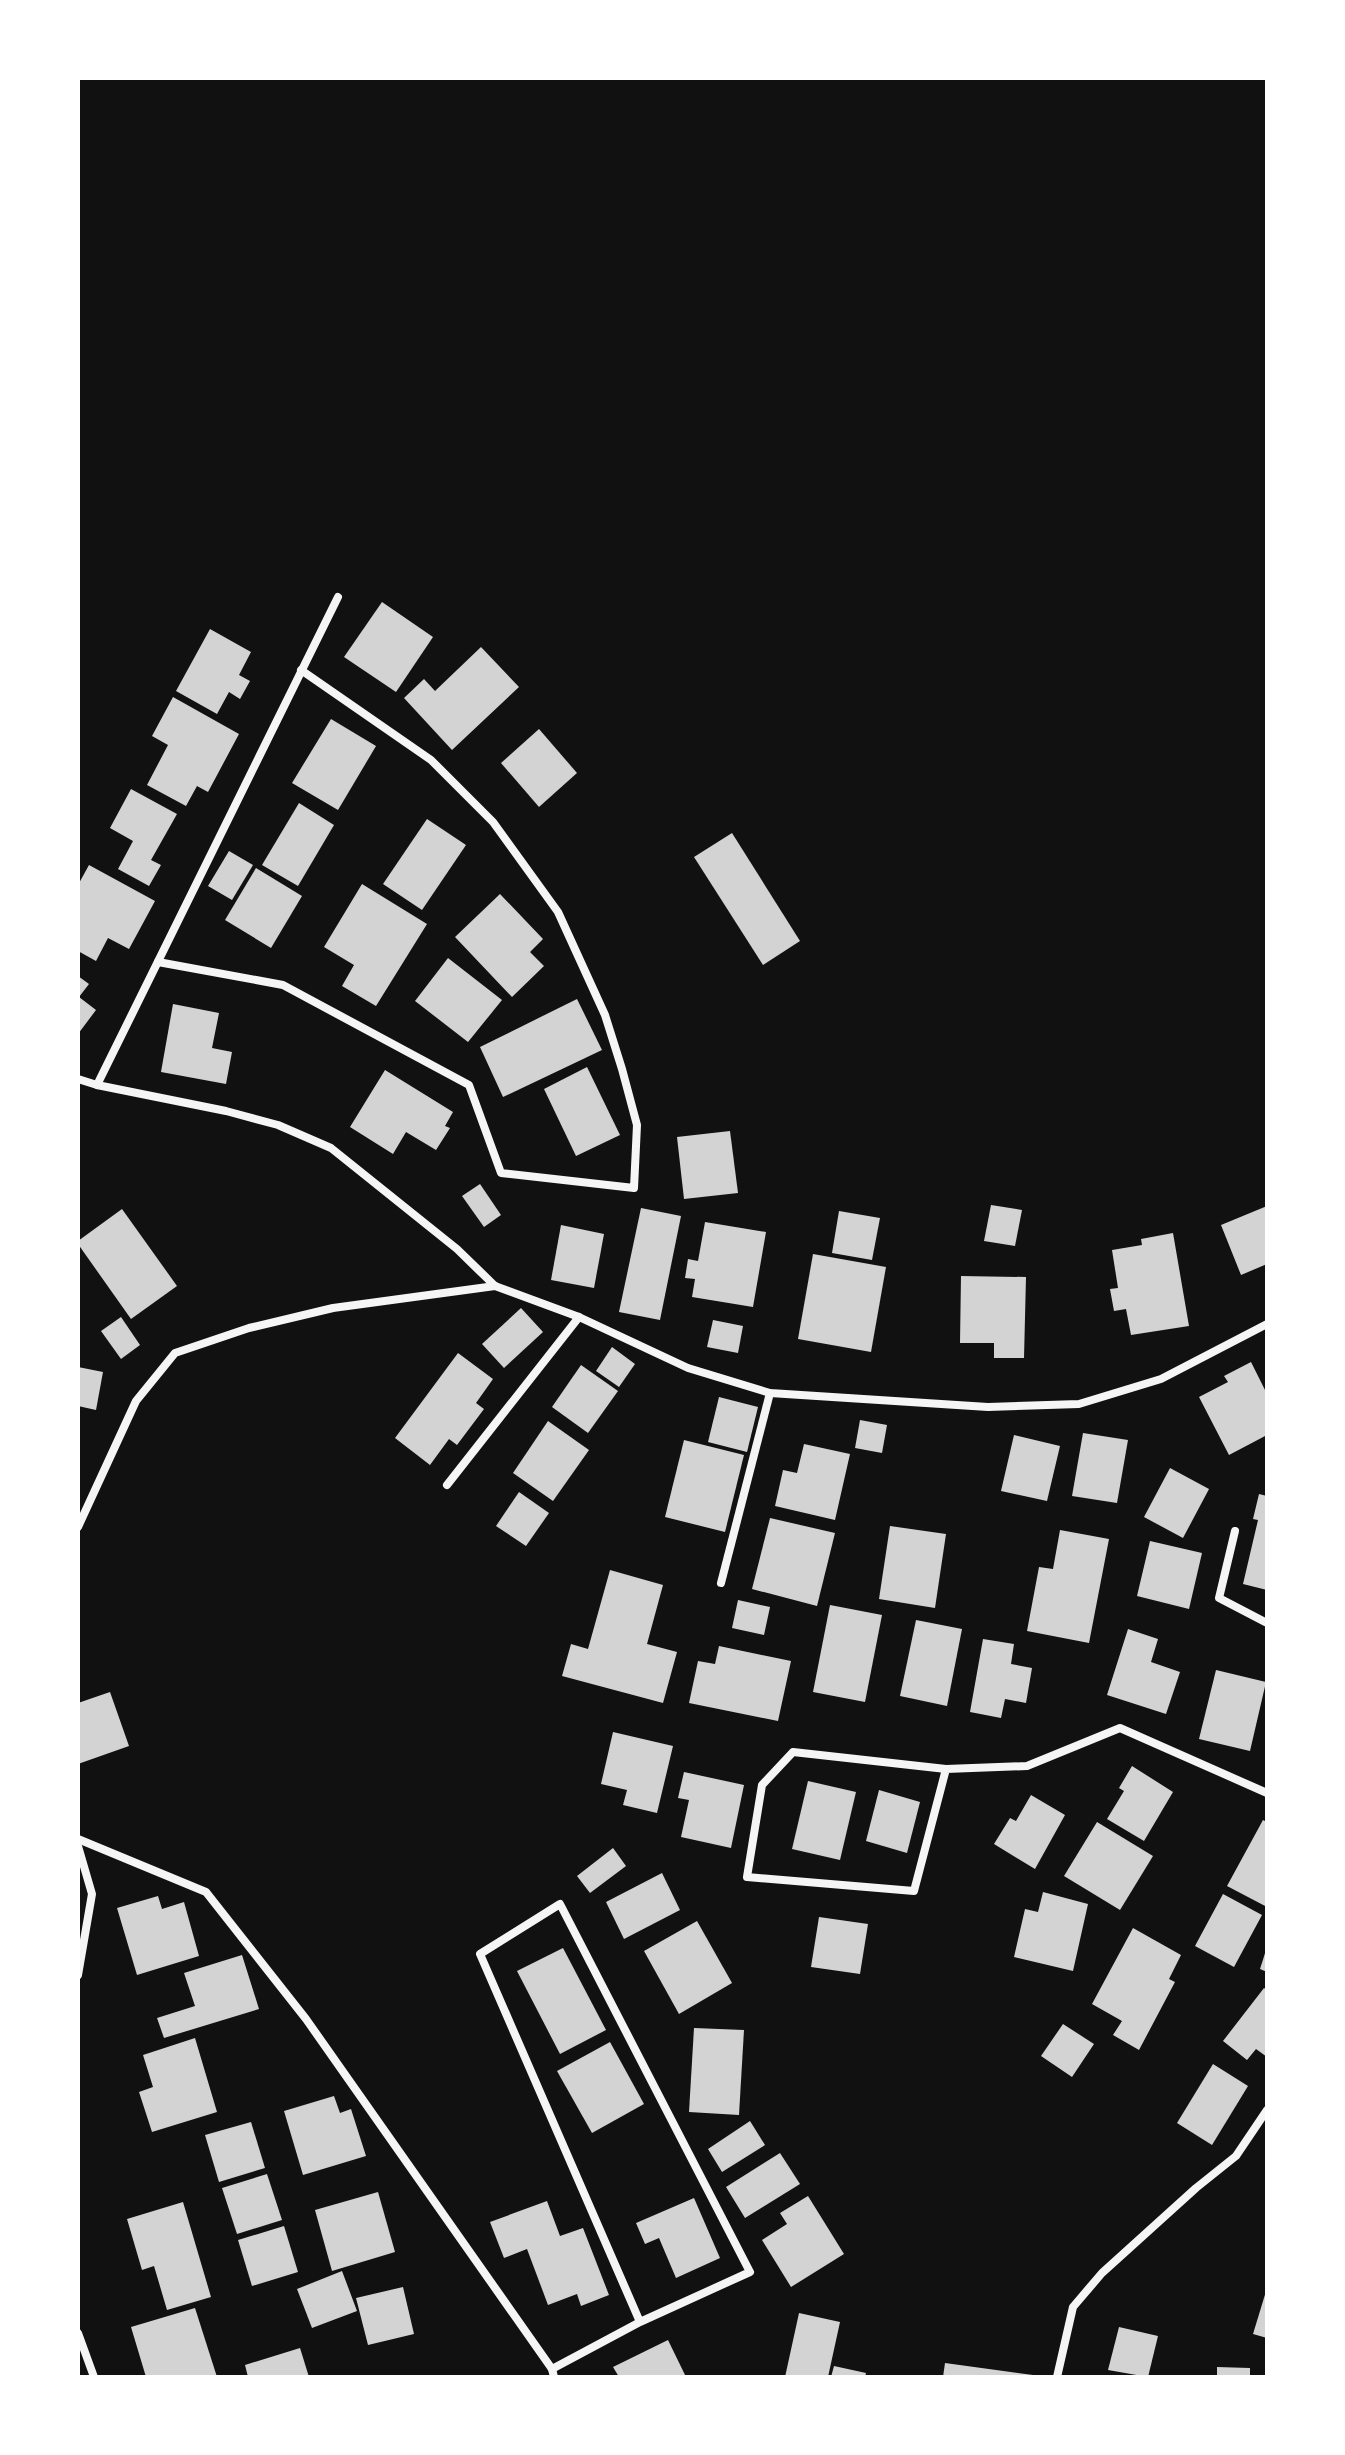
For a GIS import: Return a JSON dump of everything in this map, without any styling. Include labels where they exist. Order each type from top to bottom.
[{"type":"street","points":[[97,1085],[338,597]]},
{"type":"street","points":[[158,962],[283,985],[469,1085],[501,1173],[634,1188],[637,1125],[622,1069],[605,1015],[558,912],[493,822],[431,760],[301,670]]},
{"type":"street","points":[[78,1079],[278,1125],[331,1148],[457,1249],[495,1286],[579,1317],[688,1368],[770,1393],[988,1407],[1079,1404],[1161,1379],[1267,1324]]},
{"type":"street","points":[[78,1527],[136,1401],[175,1353],[249,1328],[333,1308],[495,1286]]},
{"type":"street","points":[[447,1485],[579,1317]]},
{"type":"street","points":[[721,1583],[770,1393]]},
{"type":"street","points":[[1235,1531],[1219,1598],[1267,1623]]},
{"type":"street","points":[[946,1769],[914,1891],[747,1877],[762,1785],[793,1752],[946,1769],[1027,1766],[1120,1728],[1267,1793]]},
{"type":"street","points":[[78,1839],[206,1892],[306,2019],[553,2373],[640,2322],[750,2272],[560,1904],[480,1954],[640,2322]]},
{"type":"street","points":[[78,1846],[92,1894],[78,1975]]},
{"type":"street","points":[[1057,2377],[1073,2307],[1102,2273],[1236,2156],[1267,2110]]},
{"type":"street","points":[[78,2333],[94,2377]]},
{"type":"building","points":[[382,602],[433,637],[396,692],[344,657]]},
{"type":"building","points":[[210,629],[251,652],[239,675],[250,681],[240,699],[229,692],[217,714],[176,691]]},
{"type":"building","points":[[481,647],[519,687],[452,750],[404,698],[424,679],[435,691]]},
{"type":"building","points":[[173,697],[239,734],[208,792],[197,786],[186,806],[147,785],[168,745],[152,736]]},
{"type":"building","points":[[331,719],[376,746],[338,810],[292,783]]},
{"type":"building","points":[[539,729],[577,773],[539,807],[501,763]]},
{"type":"building","points":[[131,789],[177,814],[151,860],[161,865],[149,886],[118,869],[133,841],[110,828]]},
{"type":"building","points":[[299,803],[334,825],[298,886],[262,865]]},
{"type":"building","points":[[427,819],[466,845],[422,910],[383,884]]},
{"type":"building","points":[[732,833],[800,941],[763,965],[694,857]]},
{"type":"building","points":[[229,851],[253,865],[232,900],[208,886]]},
{"type":"building","points":[[89,865],[155,901],[129,949],[108,938],[96,961],[78,951],[78,885]]},
{"type":"building","points":[[256,868],[302,896],[271,948],[225,920]]},
{"type":"building","points":[[362,884],[427,924],[376,1006],[342,986],[354,965],[324,947]]},
{"type":"building","points":[[500,894],[543,939],[530,952],[544,966],[512,997],[455,937]]},
{"type":"building","points":[[448,958],[502,1000],[468,1042],[415,1001]]},
{"type":"building","points":[[78,976],[89,984],[79,997],[96,1010],[78,1034]]},
{"type":"building","points":[[577,999],[602,1050],[503,1097],[480,1047]]},
{"type":"building","points":[[173,1004],[219,1013],[212,1048],[232,1052],[226,1084],[161,1072]]},
{"type":"building","points":[[587,1067],[620,1135],[576,1156],[544,1089]]},
{"type":"building","points":[[385,1070],[453,1112],[445,1126],[450,1128],[436,1150],[406,1132],[393,1154],[350,1127]]},
{"type":"building","points":[[730,1131],[738,1193],[684,1199],[677,1137]]},
{"type":"building","points":[[480,1184],[501,1215],[484,1227],[462,1196]]},
{"type":"building","points":[[991,1205],[1022,1210],[1015,1246],[984,1241]]},
{"type":"building","points":[[1267,1206],[1267,1264],[1241,1275],[1221,1225]]},
{"type":"building","points":[[641,1208],[681,1216],[660,1320],[619,1312]]},
{"type":"building","points":[[122,1209],[177,1286],[131,1319],[78,1244]]},
{"type":"building","points":[[839,1211],[880,1218],[872,1260],[832,1253]]},
{"type":"building","points":[[705,1222],[766,1232],[753,1307],[692,1297],[695,1279],[685,1278],[688,1259],[698,1261]]},
{"type":"building","points":[[561,1225],[604,1234],[594,1288],[551,1280]]},
{"type":"building","points":[[1173,1233],[1189,1326],[1131,1335],[1126,1309],[1114,1311],[1110,1289],[1118,1288],[1112,1250],[1142,1245],[1141,1239]]},
{"type":"building","points":[[813,1254],[886,1267],[871,1352],[798,1339]]},
{"type":"building","points":[[961,1276],[1026,1277],[1024,1358],[994,1358],[994,1343],[960,1343]]},
{"type":"building","points":[[521,1308],[543,1332],[504,1368],[482,1344]]},
{"type":"building","points":[[121,1317],[140,1345],[121,1359],[101,1331]]},
{"type":"building","points":[[713,1320],[743,1326],[738,1353],[707,1347]]},
{"type":"building","points":[[612,1347],[635,1364],[619,1387],[596,1371]]},
{"type":"building","points":[[458,1353],[493,1379],[476,1403],[484,1409],[457,1445],[449,1439],[430,1465],[395,1438]]},
{"type":"building","points":[[1251,1362],[1267,1394],[1267,1435],[1229,1455],[1199,1397],[1228,1382],[1224,1376]]},
{"type":"building","points":[[581,1365],[618,1391],[588,1433],[552,1407]]},
{"type":"building","points":[[78,1367],[103,1372],[96,1410],[78,1406]]},
{"type":"building","points":[[719,1397],[758,1407],[747,1452],[708,1442]]},
{"type":"building","points":[[860,1420],[887,1425],[882,1453],[855,1448]]},
{"type":"building","points":[[548,1421],[589,1450],[553,1501],[513,1473]]},
{"type":"building","points":[[1083,1433],[1128,1440],[1117,1503],[1072,1496]]},
{"type":"building","points":[[1014,1435],[1060,1446],[1047,1501],[1001,1491]]},
{"type":"building","points":[[684,1440],[744,1455],[725,1532],[665,1517]]},
{"type":"building","points":[[804,1444],[850,1454],[835,1520],[775,1506],[783,1470],[797,1473]]},
{"type":"building","points":[[1170,1468],[1209,1489],[1183,1538],[1144,1517]]},
{"type":"building","points":[[519,1492],[549,1513],[526,1546],[496,1526]]},
{"type":"building","points":[[1259,1494],[1267,1496],[1267,1590],[1243,1584],[1258,1520],[1253,1519]]},
{"type":"building","points":[[770,1518],[835,1533],[817,1606],[752,1589]]},
{"type":"building","points":[[890,1526],[946,1534],[935,1608],[879,1599]]},
{"type":"building","points":[[1060,1530],[1109,1539],[1089,1643],[1027,1631],[1039,1567],[1053,1569]]},
{"type":"building","points":[[1150,1541],[1202,1553],[1189,1609],[1137,1596]]},
{"type":"building","points":[[610,1570],[663,1585],[647,1644],[677,1652],[663,1703],[562,1676],[571,1644],[588,1649]]},
{"type":"building","points":[[738,1600],[770,1607],[764,1635],[732,1628]]},
{"type":"building","points":[[830,1605],[882,1615],[865,1702],[813,1692]]},
{"type":"building","points":[[916,1620],[962,1629],[947,1706],[900,1696]]},
{"type":"building","points":[[1128,1629],[1158,1639],[1151,1662],[1180,1672],[1166,1714],[1107,1695]]},
{"type":"building","points":[[983,1639],[1014,1644],[1011,1664],[1032,1668],[1026,1703],[1005,1699],[1001,1718],[970,1712]]},
{"type":"building","points":[[719,1646],[791,1661],[778,1721],[689,1703],[698,1661],[715,1664]]},
{"type":"building","points":[[1216,1670],[1266,1682],[1250,1751],[1199,1739]]},
{"type":"building","points":[[110,1692],[129,1746],[78,1764],[78,1703]]},
{"type":"building","points":[[613,1732],[673,1746],[657,1813],[623,1805],[627,1790],[601,1784]]},
{"type":"building","points":[[1132,1766],[1173,1792],[1144,1841],[1107,1819],[1124,1791],[1119,1788]]},
{"type":"building","points":[[684,1772],[744,1785],[731,1848],[681,1837],[689,1800],[678,1798]]},
{"type":"building","points":[[808,1781],[856,1792],[840,1860],[792,1849]]},
{"type":"building","points":[[879,1790],[920,1802],[907,1853],[866,1841]]},
{"type":"building","points":[[1031,1795],[1065,1815],[1035,1869],[994,1844],[1010,1818],[1016,1821]]},
{"type":"building","points":[[1263,1820],[1267,1822],[1267,1907],[1227,1886]]},
{"type":"building","points":[[1097,1822],[1153,1856],[1120,1910],[1064,1876]]},
{"type":"building","points":[[613,1848],[626,1866],[590,1893],[577,1876]]},
{"type":"building","points":[[662,1873],[680,1910],[624,1939],[606,1902]]},
{"type":"building","points":[[1043,1892],[1088,1904],[1073,1971],[1014,1957],[1025,1909],[1038,1912]]},
{"type":"building","points":[[1223,1894],[1262,1915],[1234,1967],[1195,1946]]},
{"type":"building","points":[[158,1896],[162,1909],[184,1902],[199,1956],[137,1975],[117,1908]]},
{"type":"building","points":[[819,1917],[868,1924],[860,1974],[811,1967]]},
{"type":"building","points":[[697,1921],[732,1983],[679,2014],[644,1951]]},
{"type":"building","points":[[1133,1928],[1181,1955],[1169,1979],[1175,1982],[1139,2050],[1113,2035],[1122,2021],[1092,2004]]},
{"type":"building","points":[[1267,1947],[1267,1972],[1260,1969]]},
{"type":"building","points":[[563,1948],[606,2030],[560,2054],[517,1971]]},
{"type":"building","points":[[242,1955],[259,2009],[164,2038],[157,2018],[195,2006],[184,1973]]},
{"type":"building","points":[[1264,1988],[1267,1990],[1267,2057],[1256,2049],[1247,2060],[1223,2041]]},
{"type":"building","points":[[1063,2024],[1094,2044],[1072,2077],[1041,2056]]},
{"type":"building","points":[[694,2028],[744,2030],[739,2115],[689,2112]]},
{"type":"building","points":[[195,2038],[217,2112],[152,2132],[139,2092],[153,2087],[143,2055]]},
{"type":"building","points":[[610,2042],[644,2104],[592,2133],[557,2071]]},
{"type":"building","points":[[1213,2064],[1248,2086],[1212,2145],[1177,2123]]},
{"type":"building","points":[[334,2096],[340,2113],[351,2109],[366,2156],[303,2175],[284,2111]]},
{"type":"building","points":[[750,2121],[765,2145],[722,2172],[708,2149]]},
{"type":"building","points":[[251,2122],[265,2168],[219,2182],[205,2135]]},
{"type":"building","points":[[780,2153],[800,2184],[745,2218],[726,2187]]},
{"type":"building","points":[[267,2174],[282,2220],[237,2234],[222,2188]]},
{"type":"building","points":[[378,2192],[395,2252],[332,2271],[315,2210]]},
{"type":"building","points":[[808,2196],[844,2254],[791,2287],[762,2240],[787,2224],[780,2213]]},
{"type":"building","points":[[694,2198],[720,2258],[676,2278],[659,2238],[645,2244],[636,2223]]},
{"type":"building","points":[[547,2201],[560,2236],[583,2228],[609,2295],[581,2306],[577,2294],[548,2305],[527,2249],[504,2258],[490,2222]]},
{"type":"building","points":[[183,2202],[211,2297],[167,2310],[154,2266],[142,2270],[127,2219]]},
{"type":"building","points":[[284,2226],[298,2272],[252,2286],[238,2240]]},
{"type":"building","points":[[342,2271],[357,2311],[312,2328],[297,2289]]},
{"type":"building","points":[[403,2287],[414,2334],[368,2345],[356,2298]]},
{"type":"building","points":[[1267,2288],[1267,2338],[1253,2334]]},
{"type":"building","points":[[195,2308],[217,2377],[146,2377],[131,2327]]},
{"type":"building","points":[[799,2313],[840,2322],[828,2377],[785,2377]]},
{"type":"building","points":[[1119,2327],[1158,2336],[1148,2377],[1108,2370]]},
{"type":"building","points":[[668,2340],[686,2377],[619,2377],[613,2367]]},
{"type":"building","points":[[300,2348],[309,2377],[248,2377],[245,2365]]},
{"type":"building","points":[[945,2363],[1033,2375],[1033,2377],[943,2377]]},
{"type":"building","points":[[834,2366],[866,2373],[865,2377],[831,2377]]},
{"type":"building","points":[[1217,2367],[1250,2368],[1250,2377],[1217,2377]]}]
